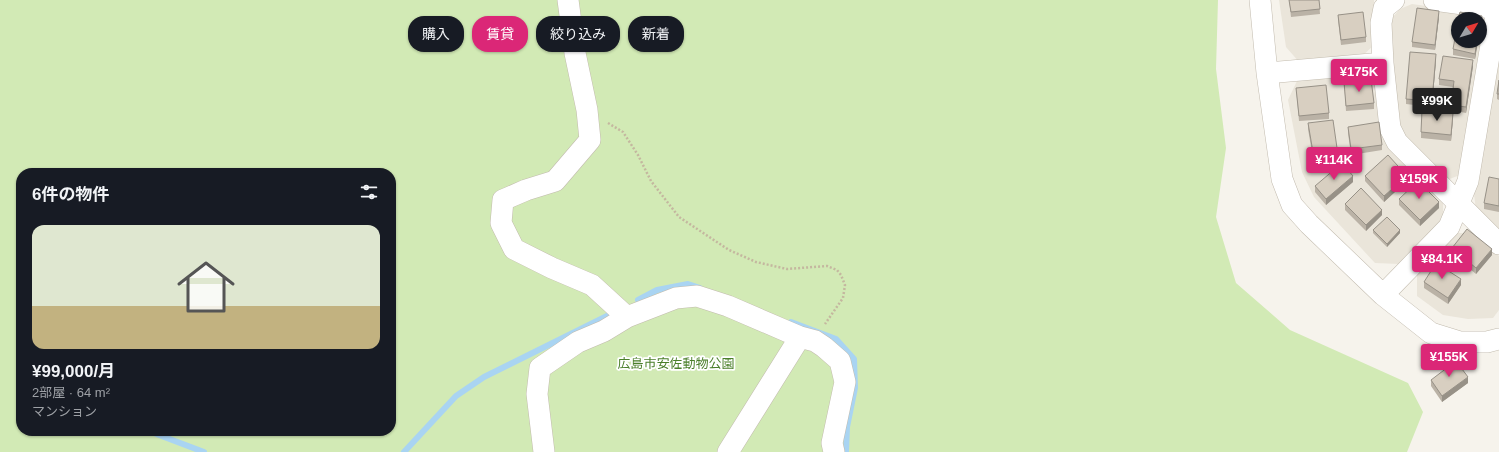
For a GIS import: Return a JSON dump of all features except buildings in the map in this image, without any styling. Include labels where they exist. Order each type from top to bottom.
[{"type":"street","points":[[568,0],[575,53],[587,110],[590,140],[555,181],[526,190],[503,200],[501,223],[514,249],[552,268],[592,285],[627,317]]},
{"type":"street","points":[[1260,0],[1267,73],[1282,180],[1292,205],[1308,224],[1383,295],[1431,333],[1460,342],[1487,342],[1499,339]]},
{"type":"street","points":[[1394,0],[1384,8],[1381,23],[1383,63],[1390,128],[1397,142],[1499,244]]},
{"type":"street","points":[[1383,295],[1450,227],[1468,181],[1498,9],[1434,0]]},
{"type":"street","points":[[1267,73],[1383,63]]},
{"type":"street","points":[[544,452],[537,394],[540,368],[578,342],[604,331],[627,317],[676,298],[697,296],[728,306],[800,337],[815,341],[824,346],[840,361],[845,382],[832,443],[834,452]]},
{"type":"street","points":[[728,452],[800,337]]},
{"type":"path","points":[[587,110],[623,132],[638,155],[651,181],[679,217],[729,250],[756,262],[787,269],[828,266],[837,270],[845,285],[843,298],[827,322]]},
{"type":"shaded area","points":[[1279,0],[1374,0],[1374,45],[1361,57],[1300,63],[1286,47]]},
{"type":"shaded area","points":[[1412,4],[1469,12],[1451,12],[1451,48],[1483,48],[1460,175],[1447,180],[1411,145],[1399,127],[1390,28],[1392,18],[1400,9]]},
{"type":"shaded area","points":[[1499,57],[1499,232],[1476,210],[1474,194]]},
{"type":"shaded area","points":[[1365,74],[1376,82],[1393,152],[1443,203],[1443,220],[1399,264],[1375,263],[1314,197],[1302,172],[1288,100],[1297,81]]},
{"type":"shaded area","points":[[1455,233],[1475,233],[1499,256],[1499,310],[1493,318],[1468,319],[1443,315],[1417,296],[1417,271]]},
{"type":"green space","name":"広島市安佐動物公園","points":[[0,0],[1218,0],[1216,69],[1226,148],[1216,217],[1236,283],[1290,330],[1408,383],[1423,412],[1407,452],[0,452]]},
{"type":"waterway","points":[[638,300],[657,290],[688,284],[700,288]]},
{"type":"waterway","points":[[404,452],[456,396],[484,377],[613,313]]},
{"type":"waterway","points":[[791,322],[836,339],[854,359],[855,388],[847,427],[846,452]]},
{"type":"waterway","points":[[162,436],[204,452]]}]
